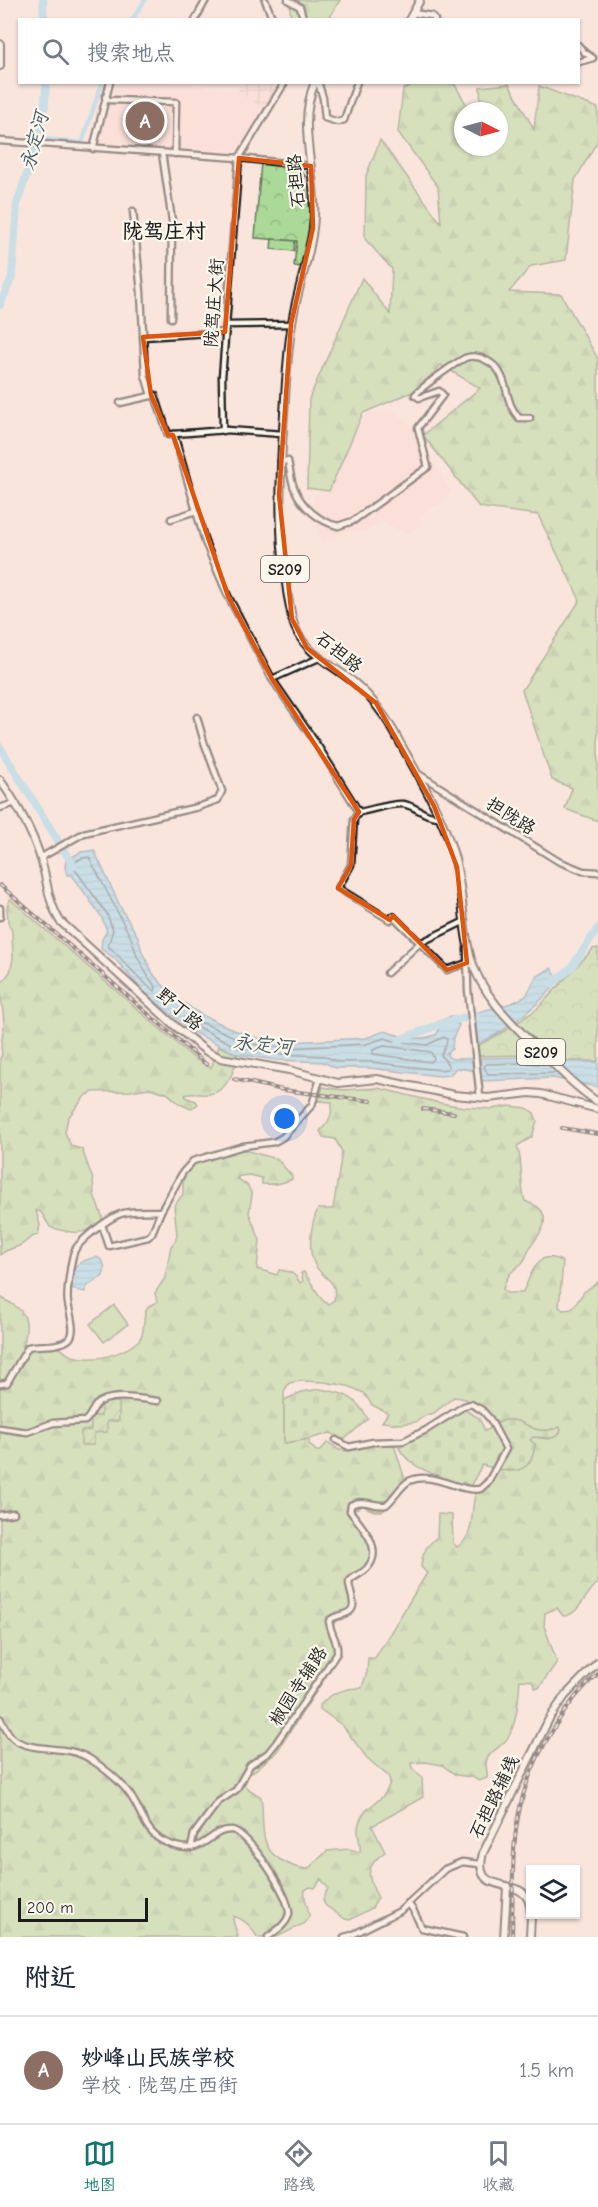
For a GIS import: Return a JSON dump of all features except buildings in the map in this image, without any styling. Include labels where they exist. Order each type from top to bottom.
[{"type":"main road","points":[[410,18],[420,0]]},
{"type":"main road","points":[[0,44],[0,66]]},
{"type":"main road","name":"石担路","points":[[315,84],[306,109],[314,201],[313,228],[291,324],[281,461],[279,522],[292,619],[300,638],[319,658],[355,684],[376,703],[440,818],[458,867],[467,939],[475,969],[490,997],[502,1014],[569,1079],[598,1102]]},
{"type":"main road","name":"野丁路","points":[[0,780],[15,803],[40,858],[52,905],[60,921],[206,1051],[221,1058],[289,1070],[338,1083],[376,1079],[454,1095],[480,1097],[541,1094],[598,1108]]},
{"type":"main road","name":"石担路辅线","points":[[530,1937],[530,1903],[522,1891],[498,1885],[487,1878],[481,1872],[480,1864],[483,1853],[549,1719],[565,1696],[598,1662]]},
{"type":"main road","points":[[504,1937],[507,1887]]},
{"type":"street","points":[[196,18],[206,0]]},
{"type":"street","points":[[265,0],[272,18]]},
{"type":"street","points":[[288,0],[300,7],[303,18]]},
{"type":"street","points":[[413,13],[434,18]]},
{"type":"street","points":[[580,46],[595,59]]},
{"type":"street","points":[[580,62],[595,59]]},
{"type":"street","points":[[93,149],[109,84]]},
{"type":"street","name":"陇驾庄大街","points":[[223,431],[222,377],[239,158],[284,84]]},
{"type":"street","points":[[317,84],[322,98],[325,118],[338,122],[344,120],[347,115],[356,84]]},
{"type":"street","points":[[105,97],[109,100],[176,102],[175,154]]},
{"type":"street","points":[[0,141],[239,158],[311,166]]},
{"type":"street","points":[[162,153],[172,221],[171,318]]},
{"type":"street","points":[[133,211],[141,292],[145,375],[168,435],[252,430],[283,434]]},
{"type":"street","points":[[226,325],[291,324]]},
{"type":"street","points":[[143,337],[225,332]]},
{"type":"street","points":[[281,461],[288,461],[295,490],[303,501],[320,520],[338,526],[353,520],[428,467],[418,428],[443,395],[439,391],[419,398],[415,395],[466,358],[483,359],[495,365],[502,375],[508,402],[513,410],[519,418],[530,418]]},
{"type":"street","points":[[120,404],[151,395]]},
{"type":"street","points":[[174,434],[205,542],[228,596],[272,679],[318,746],[359,812]]},
{"type":"street","points":[[171,519],[196,511]]},
{"type":"street","points":[[272,679],[319,658]]},
{"type":"street","points":[[40,858],[84,833],[198,807],[218,800],[222,791],[197,717]]},
{"type":"street","name":"担陇路","points":[[415,772],[558,861],[584,871],[598,872]]},
{"type":"street","points":[[0,808],[15,803]]},
{"type":"street","points":[[440,818],[429,817],[410,806],[401,804],[359,812],[354,819],[351,865],[338,888],[390,920],[393,916],[447,970],[467,963]]},
{"type":"street","points":[[0,908],[0,917]]},
{"type":"street","points":[[387,973],[420,943],[465,921]]},
{"type":"street","points":[[467,939],[470,1003],[480,1097]]},
{"type":"street","points":[[102,1225],[109,1246],[148,1237],[183,1172],[193,1161],[243,1146],[274,1142],[283,1137],[312,1105],[320,1079]]},
{"type":"street","points":[[0,1384],[8,1383],[28,1347],[61,1343],[69,1339],[72,1321],[67,1295],[74,1252],[112,1217],[125,1212],[161,1211]]},
{"type":"street","points":[[0,1428],[27,1432],[53,1423],[86,1421],[95,1406],[103,1401],[125,1397],[158,1401]]},
{"type":"street","name":"椒园寺辅路","points":[[191,1848],[194,1834],[218,1802],[236,1790],[250,1765],[268,1753],[276,1743],[337,1653],[338,1646],[329,1621],[335,1616],[352,1610],[353,1604],[348,1582],[369,1567],[373,1550],[371,1539],[350,1511],[351,1505],[363,1502],[378,1506],[386,1505],[405,1484],[416,1479],[436,1479],[468,1489],[480,1489],[488,1482],[506,1449],[490,1419],[482,1410],[471,1404],[403,1441],[373,1442],[349,1447],[336,1440]]},
{"type":"street","points":[[0,1515],[14,1514]]},
{"type":"street","points":[[0,1718],[14,1740],[45,1748],[74,1751],[90,1759],[127,1791],[145,1823],[157,1838],[166,1843],[191,1848],[204,1844],[222,1831],[234,1830],[244,1836],[280,1886],[289,1908],[285,1922],[268,1937]]},
{"type":"street","points":[[344,1937],[400,1911],[445,1869],[462,1862],[480,1864]]},
{"type":"street","points":[[408,1903],[422,1928],[463,1937]]},
{"type":"highlighted area","points":[[239,158],[311,166],[313,228],[291,324],[279,495],[292,619],[307,648],[376,703],[434,806],[457,867],[467,963],[447,970],[393,916],[390,920],[338,888],[351,865],[354,819],[359,812],[272,679],[228,596],[173,435],[168,435],[151,395],[143,337],[225,332]]},
{"type":"shaded area","points":[[111,84],[194,84],[238,91],[264,109],[237,151],[90,145]]},
{"type":"shaded area","points":[[240,84],[281,84],[264,109],[238,91]]},
{"type":"shaded area","points":[[395,412],[405,419],[451,491],[444,502],[425,511],[420,517],[419,526],[406,534],[383,522],[366,531],[347,531],[321,544],[313,499],[329,478],[367,413]]},
{"type":"green space","points":[[293,0],[340,0],[330,18],[291,18],[290,8]]},
{"type":"green space","points":[[414,84],[455,84],[465,102],[454,102],[454,156],[508,156],[508,102],[481,102],[480,87],[509,84],[534,129],[539,86],[598,108],[598,140],[575,180],[566,260],[531,266],[509,292],[561,294],[598,359],[598,821],[565,809],[572,788],[552,780],[522,690],[580,600],[538,515],[479,507],[423,435],[480,388],[441,365],[417,390],[363,413],[329,491],[307,488],[309,399],[362,278],[390,314],[392,269],[365,239],[366,176],[380,140],[441,223],[438,187],[398,132],[403,89]]},
{"type":"green space","points":[[261,162],[291,167],[305,176],[303,178],[310,210],[309,229],[300,267],[294,266],[297,241],[255,238]]},
{"type":"green space","points":[[272,239],[295,241],[294,251],[271,249]]},
{"type":"green space","points":[[10,899],[195,1059],[211,1068],[219,1046],[237,1054],[232,1073],[221,1089],[209,1094],[185,1095],[198,1104],[191,1109],[180,1104],[167,1093],[149,1088],[93,1092],[85,1096],[68,1118],[65,1132],[71,1146],[82,1149],[93,1180],[94,1195],[102,1222],[84,1232],[64,1231],[50,1227],[41,1212],[36,1211],[40,1225],[38,1235],[0,1255],[0,1059],[4,1022],[0,985],[10,972],[13,959],[12,931],[8,923],[7,907]]},
{"type":"green space","points":[[598,948],[598,1061],[571,1061],[529,1055],[478,1056],[477,1046],[505,1031],[537,1009],[593,949]]},
{"type":"green space","points":[[323,1087],[343,1090],[378,1088],[440,1103],[492,1109],[509,1106],[527,1108],[534,1113],[537,1121],[532,1137],[517,1146],[525,1201],[541,1210],[544,1220],[539,1235],[524,1261],[507,1278],[503,1290],[507,1293],[522,1293],[536,1266],[546,1258],[554,1258],[563,1262],[559,1307],[563,1310],[572,1309],[584,1292],[598,1282],[598,1583],[578,1608],[569,1615],[563,1616],[557,1608],[545,1613],[544,1626],[557,1662],[539,1688],[535,1688],[532,1681],[520,1680],[512,1729],[506,1740],[489,1756],[486,1764],[487,1778],[479,1781],[472,1777],[456,1775],[442,1765],[426,1762],[411,1763],[412,1768],[422,1778],[423,1797],[372,1826],[385,1852],[371,1867],[370,1878],[378,1898],[372,1908],[350,1920],[345,1919],[325,1905],[323,1899],[328,1888],[321,1879],[315,1888],[310,1887],[305,1890],[309,1917],[303,1924],[277,1937],[257,1937],[247,1924],[233,1916],[238,1937],[0,1937],[0,1297],[16,1306],[24,1316],[26,1328],[23,1347],[56,1347],[80,1358],[98,1358],[123,1351],[141,1337],[145,1313],[150,1305],[157,1302],[155,1293],[165,1278],[171,1246],[177,1235],[174,1206],[183,1194],[183,1176],[196,1162],[241,1149],[277,1159],[292,1176],[292,1179],[288,1181],[270,1184],[262,1184],[262,1178],[250,1175],[237,1178],[248,1186],[252,1195],[249,1213],[260,1240],[257,1269],[277,1275],[279,1270],[289,1272],[300,1283],[303,1281],[301,1273],[304,1272],[323,1301],[328,1304],[334,1300],[334,1288],[315,1265],[311,1252],[311,1237],[318,1209],[333,1209],[342,1152],[335,1139],[323,1137],[320,1131],[330,1118],[332,1102],[318,1101]],"holes":[[[324,1382],[348,1386],[364,1393],[372,1405],[388,1413],[382,1422],[400,1424],[416,1422],[434,1413],[454,1397],[472,1402],[497,1423],[512,1421],[539,1430],[553,1429],[558,1435],[549,1439],[533,1437],[529,1440],[535,1445],[533,1453],[521,1469],[508,1471],[493,1468],[476,1492],[470,1530],[457,1547],[453,1543],[452,1515],[438,1514],[437,1537],[425,1550],[421,1567],[427,1573],[375,1658],[368,1658],[362,1688],[339,1692],[320,1705],[320,1709],[343,1726],[367,1758],[388,1776],[390,1781],[388,1789],[366,1811],[359,1823],[360,1852],[349,1849],[327,1851],[308,1869],[287,1864],[273,1855],[265,1841],[261,1797],[244,1786],[249,1775],[276,1753],[336,1661],[338,1655],[332,1626],[336,1621],[347,1618],[351,1613],[350,1585],[368,1571],[372,1546],[354,1514],[355,1509],[363,1506],[374,1511],[383,1511],[407,1486],[394,1445],[374,1445],[346,1451],[339,1450],[328,1442],[320,1451],[316,1451],[309,1444],[309,1439],[284,1443],[284,1391],[289,1383]]]},
{"type":"green space","points":[[114,1305],[128,1324],[104,1342],[90,1324]]},
{"type":"green space","points":[[320,1389],[336,1392],[354,1400],[368,1419],[340,1443],[337,1436],[331,1433],[284,1443],[284,1400],[302,1392]]},
{"type":"green space","points":[[101,1402],[119,1402],[119,1421],[107,1421],[107,1432],[94,1433],[94,1445],[81,1445],[81,1431],[91,1430],[91,1416],[101,1416]]},
{"type":"green space","points":[[463,1409],[479,1418],[485,1431],[500,1422],[514,1420],[535,1429],[549,1430],[560,1427],[561,1431],[552,1438],[533,1437],[530,1440],[535,1444],[533,1455],[523,1468],[509,1471],[482,1465],[470,1487],[464,1482],[460,1485],[418,1467],[399,1448]]},
{"type":"water","points":[[94,850],[121,908],[138,937],[142,952],[154,975],[171,994],[200,1014],[234,1030],[261,1039],[290,1042],[366,1038],[385,1031],[404,1037],[425,1038],[437,1034],[442,1020],[451,1016],[459,1025],[453,1038],[452,1049],[447,1053],[448,1057],[453,1059],[526,1057],[571,1062],[598,1062],[598,1087],[552,1078],[480,1081],[479,1071],[456,1068],[450,1075],[440,1076],[369,1068],[336,1068],[323,1062],[276,1060],[237,1054],[195,1033],[143,991],[114,958],[101,949],[102,939],[107,931],[101,916],[72,875],[67,875],[65,867],[66,860],[81,852]]},
{"type":"water","points":[[551,968],[559,981],[550,991],[512,1024],[478,1044],[474,1013],[512,1003],[526,996],[536,977]]},
{"type":"water","points":[[96,1257],[104,1265],[103,1276],[87,1286],[85,1292],[70,1289],[76,1267],[83,1261]]},
{"type":"waterway","name":"永定河","points":[[43,0],[44,18]]},
{"type":"waterway","points":[[133,18],[145,0]]},
{"type":"waterway","name":"永定河","points":[[0,305],[12,277],[17,204],[33,155],[45,105],[46,84]]},
{"type":"waterway","points":[[37,138],[82,143],[101,84]]},
{"type":"waterway","name":"永定河","points":[[0,747],[73,865]]},
{"type":"waterway","name":"永定河","points":[[552,984],[572,967],[598,928]]},
{"type":"waterway","name":"永定河","points":[[399,1040],[446,1022],[476,1015]]},
{"type":"railway","points":[[0,885],[207,1065]]},
{"type":"railway","points":[[234,1079],[283,1090],[371,1101]]},
{"type":"railway","points":[[423,1109],[454,1113]]},
{"type":"railway","points":[[562,1128],[598,1134]]},
{"type":"railway","points":[[512,1937],[516,1829],[528,1780],[539,1755],[563,1713],[579,1692],[598,1674]]},
{"type":"place","name":"妙峰山民族学校","points":[[145,121]]},
{"type":"district","name":"陇驾庄村","points":[[164,231]]}]
